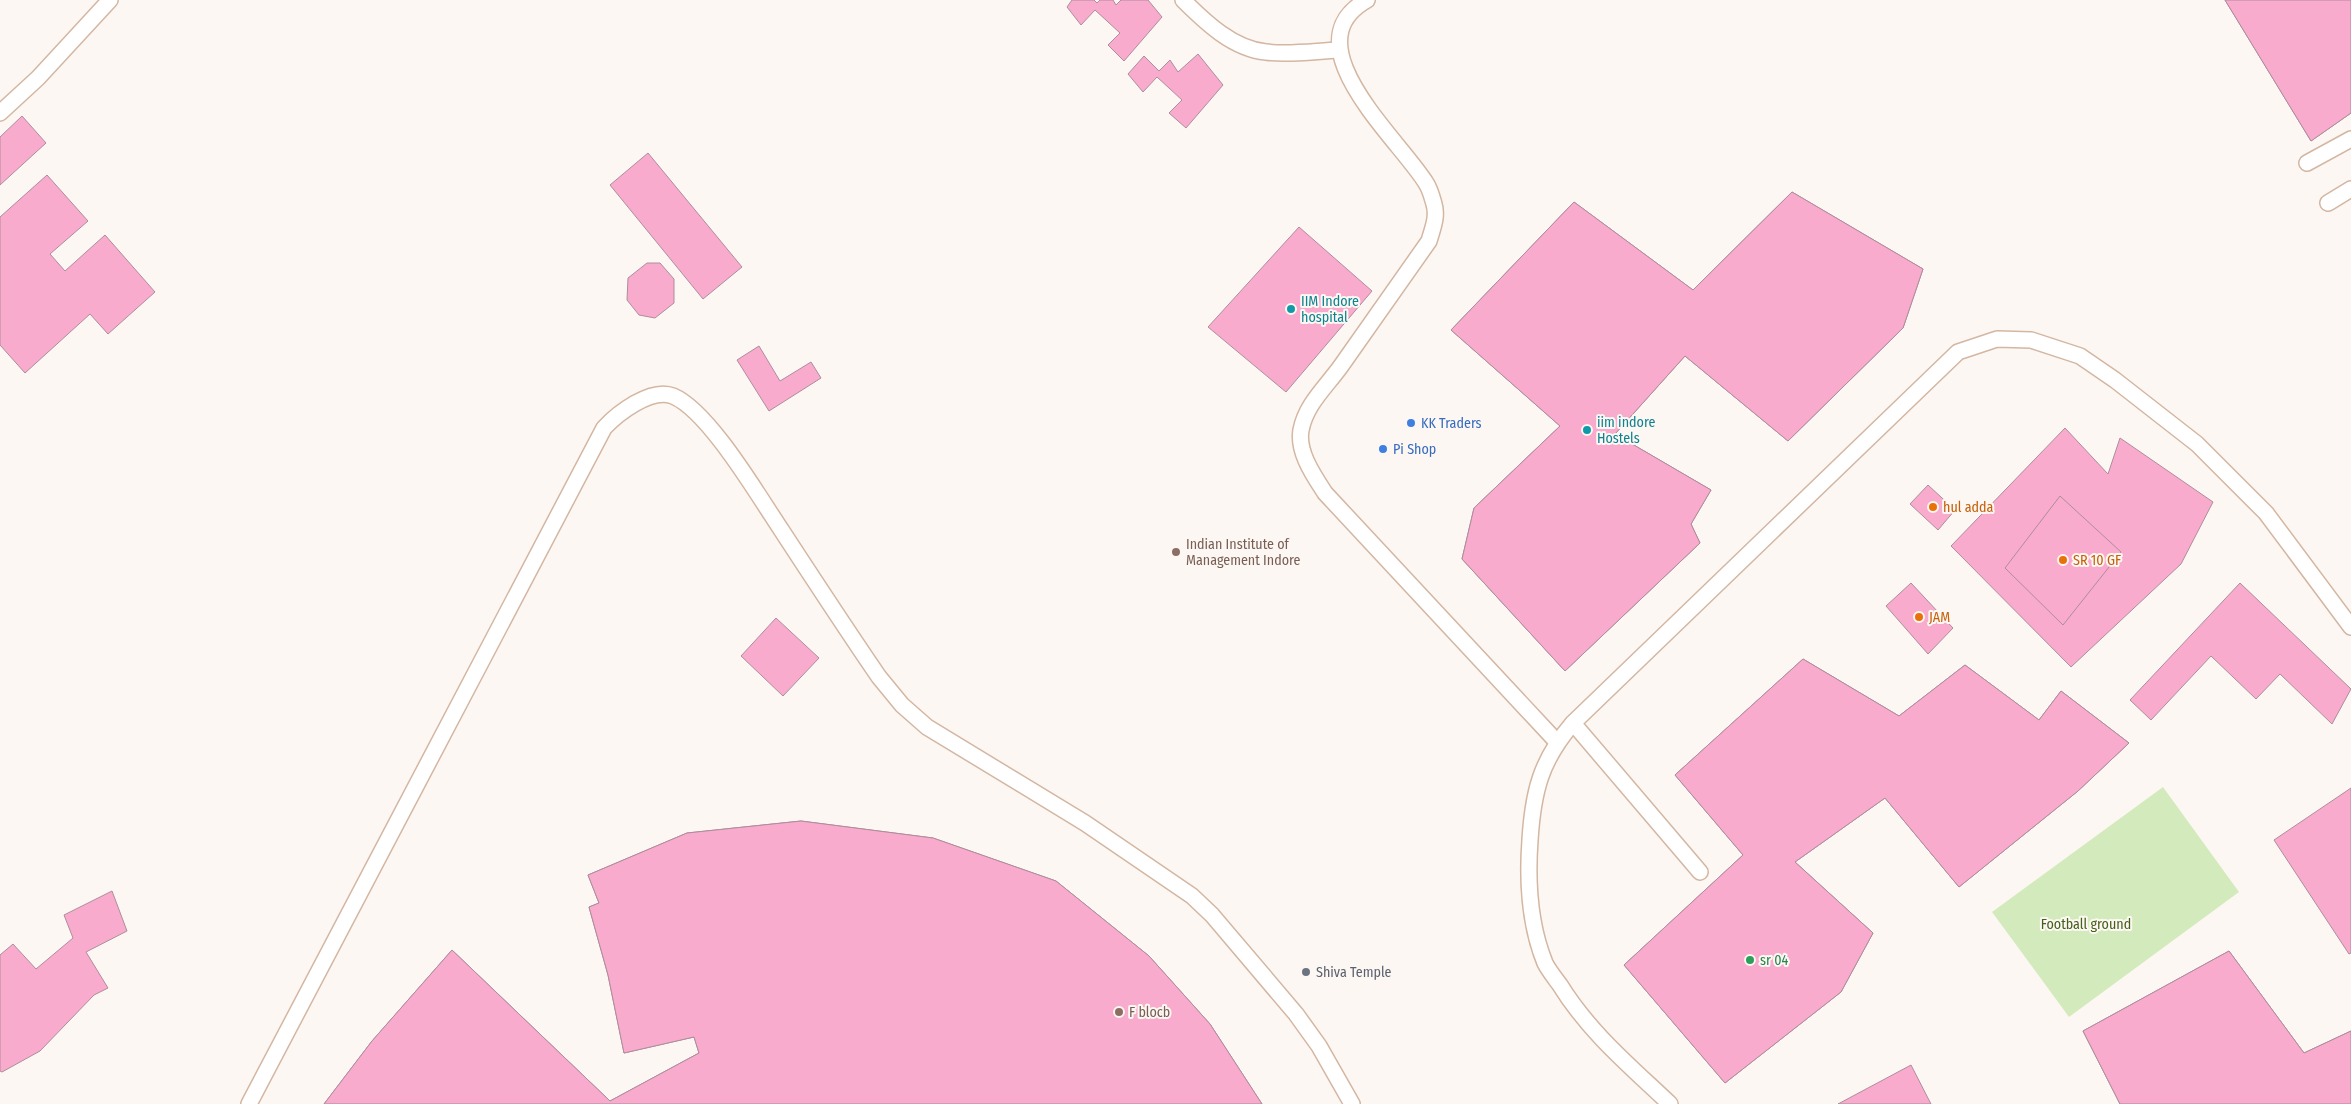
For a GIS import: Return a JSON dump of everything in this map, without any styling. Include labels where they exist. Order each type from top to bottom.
[{"type":"lane","points":[[0,113],[38,78],[110,0]]},
{"type":"lane","points":[[1182,0],[1205,22],[1240,45],[1265,52],[1339,50]]},
{"type":"lane","points":[[1362,1],[1346,16],[1340,32],[1339,50],[1363,101],[1427,184],[1435,206],[1434,223],[1429,241],[1339,369],[1307,409],[1300,432],[1303,450],[1313,474],[1325,493],[1557,742]]},
{"type":"lane","points":[[2307,163],[2351,139]]},
{"type":"lane","points":[[2328,203],[2351,189]]},
{"type":"lane","points":[[1670,1104],[1593,1032],[1546,963],[1532,917],[1528,877],[1531,825],[1542,768],[1557,742],[1573,723],[1958,352],[1997,339],[2030,340],[2080,356],[2115,380],[2197,444],[2266,513],[2351,627]]},
{"type":"lane","points":[[249,1104],[604,428],[617,414],[634,403],[651,397],[671,395],[687,403],[723,443],[879,677],[902,705],[927,727],[1085,823],[1192,896],[1212,915],[1296,1014],[1319,1046],[1352,1104]]},
{"type":"lane","points":[[1573,723],[1700,872]]},
{"type":"green space","name":"Football ground","points":[[2163,787],[2239,892],[2069,1017],[1992,912]]},
{"type":"building","points":[[1072,0],[1094,0],[1097,3],[1100,0],[1113,0],[1116,5],[1121,0],[1148,0],[1162,17],[1124,61],[1108,45],[1120,33],[1095,10],[1081,25],[1067,7]]},
{"type":"building","points":[[2225,0],[2264,0],[2312,74],[2351,48],[2351,113],[2311,141]]},
{"type":"building","points":[[2225,0],[2351,0],[2351,113],[2311,141]]},
{"type":"building","points":[[1198,54],[1223,85],[1186,128],[1169,113],[1182,100],[1157,77],[1143,92],[1128,74],[1144,56],[1159,71],[1170,60],[1178,72]]},
{"type":"building","points":[[22,116],[46,143],[0,185],[0,137]]},
{"type":"building","points":[[648,153],[742,267],[703,299],[610,185]]},
{"type":"building","points":[[47,175],[88,221],[50,254],[65,271],[105,235],[155,292],[108,334],[90,314],[25,373],[0,345],[0,217]]},
{"type":"building","name":"iim indore Hostels","points":[[1792,192],[1923,269],[1903,328],[1788,441],[1685,356],[1615,434],[1711,490],[1691,524],[1700,543],[1565,671],[1462,559],[1474,508],[1560,426],[1451,330],[1574,202],[1693,290]],"holes":[[[1788,245],[1872,298],[1776,400],[1701,328]],[[1567,265],[1660,319],[1578,403],[1506,334]],[[1559,467],[1645,525],[1561,627],[1490,558]]]},
{"type":"building","name":"iim indore Hostels","points":[[1792,192],[1923,269],[1903,328],[1788,441],[1685,356],[1615,434],[1711,490],[1691,524],[1700,543],[1565,671],[1462,559],[1474,508],[1560,426],[1451,330],[1574,202],[1693,290]]},
{"type":"building","name":"IIM Indore hospital","points":[[1299,227],[1372,291],[1286,392],[1208,327]]},
{"type":"building","points":[[647,263],[660,263],[674,279],[674,303],[655,318],[639,315],[627,300],[628,278]]},
{"type":"building","points":[[759,346],[780,381],[811,362],[821,378],[769,411],[737,360]]},
{"type":"building","points":[[2065,428],[2108,474],[2120,438],[2213,502],[2181,564],[2071,667],[1951,546]]},
{"type":"building","name":"hul adda","points":[[1928,485],[1955,510],[1938,530],[1910,504]]},
{"type":"building","name":"SR 10 GF","points":[[2060,496],[2121,552],[2063,625],[2005,568]]},
{"type":"building","name":"JAM","points":[[1911,583],[1953,628],[1928,654],[1886,606]]},
{"type":"building","points":[[2240,583],[2351,689],[2332,724],[2280,674],[2256,699],[2211,656],[2151,720],[2130,700]]},
{"type":"building","points":[[776,618],[819,658],[783,696],[741,656]]},
{"type":"building","points":[[1803,659],[1899,716],[1965,665],[2039,720],[2061,691],[2129,743],[2078,791],[1959,887],[1885,798],[1795,862],[1873,933],[1841,992],[1725,1083],[1624,965],[1743,855],[1675,775]],"holes":[[[1781,710],[1829,771],[1765,821],[1717,760]],[[1997,718],[2043,773],[1964,841],[1917,786]],[[1756,896],[1815,962],[1721,1045],[1663,979]]]},
{"type":"building","points":[[1803,659],[1899,716],[1965,665],[2039,720],[2061,691],[2129,743],[2078,791],[1959,887],[1885,798],[1795,862],[1873,933],[1841,992],[1725,1083],[1624,965],[1743,855],[1675,775]]},
{"type":"building","points":[[2351,788],[2351,953],[2349,954],[2274,840]]},
{"type":"building","points":[[801,821],[933,838],[1056,881],[1149,956],[1210,1024],[1262,1104],[961,1104],[935,1091],[864,1068],[852,1093],[829,1089],[831,1054],[787,1053],[747,1068],[752,1095],[727,1104],[690,1104],[685,1084],[652,1104],[324,1104],[372,1041],[452,950],[610,1101],[699,1053],[694,1037],[624,1053],[608,975],[589,907],[599,903],[588,875],[687,833]]},
{"type":"building","points":[[801,821],[933,838],[1056,881],[1149,956],[1210,1024],[1262,1104],[324,1104],[372,1041],[452,950],[610,1101],[699,1053],[694,1037],[624,1053],[608,975],[589,907],[599,903],[588,875],[687,833]]},
{"type":"building","points":[[112,891],[127,931],[86,952],[108,988],[94,995],[40,1051],[2,1072],[0,1071],[0,955],[13,944],[36,969],[73,938],[64,915]]},
{"type":"building","points":[[2229,951],[2304,1053],[2351,1031],[2351,1104],[2209,1104],[2248,1083],[2208,1011],[2130,1053],[2158,1104],[2120,1104],[2083,1031]]},
{"type":"building","points":[[2229,951],[2304,1053],[2351,1031],[2351,1104],[2120,1104],[2083,1031]]},
{"type":"building","points":[[1911,1065],[1931,1104],[1838,1104]]},
{"type":"place","name":"IIM Indore hospital","points":[[1291,309]]},
{"type":"place","name":"KK Traders","points":[[1411,423]]},
{"type":"place","name":"iim indore Hostels","points":[[1587,430]]},
{"type":"place","name":"Pi Shop","points":[[1383,449]]},
{"type":"place","name":"hul adda","points":[[1933,507]]},
{"type":"place","name":"Indian Institute of Management Indore","points":[[1176,552]]},
{"type":"place","name":"SR 10 GF","points":[[2063,560]]},
{"type":"place","name":"JAM","points":[[1919,617]]},
{"type":"place","name":"sr 04","points":[[1750,960]]},
{"type":"place","name":"Shiva Temple","points":[[1306,972]]},
{"type":"place","name":"F blocb","points":[[1119,1012]]}]
